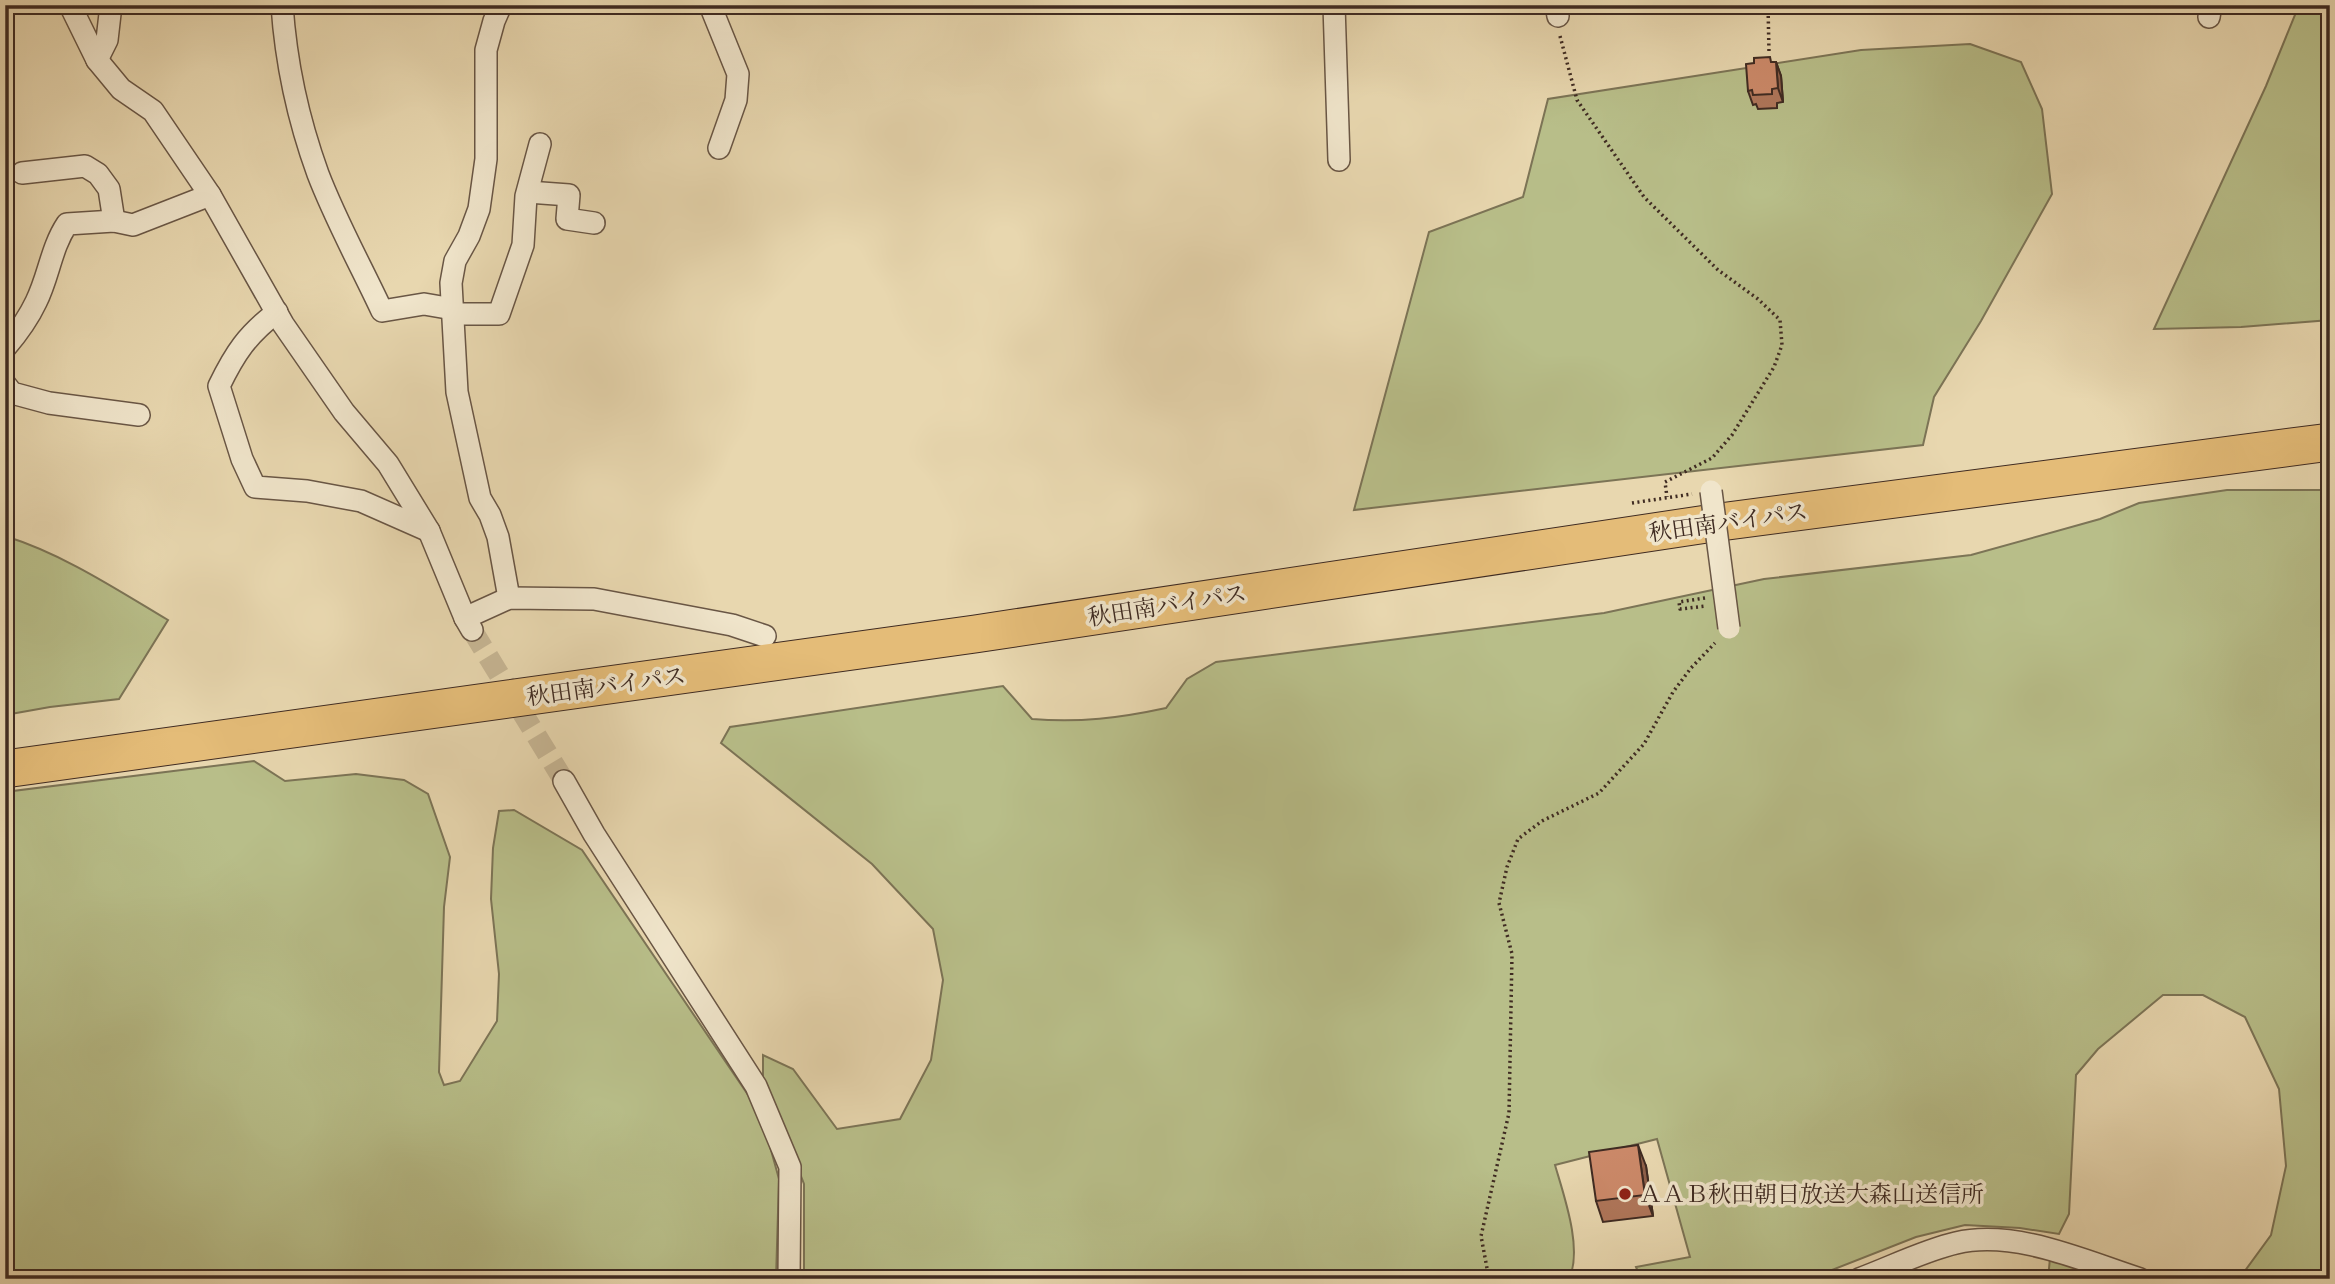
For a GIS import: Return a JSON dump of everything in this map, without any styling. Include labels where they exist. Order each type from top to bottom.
[{"type":"highway","name":"秋田南バイパス","points":[[5,769],[975,634],[1720,522],[2330,442]]},
{"type":"street","points":[[70,5],[97,60],[121,89],[153,111],[210,195],[277,312],[344,412],[388,464],[429,531],[469,624],[509,598],[594,599],[733,625],[765,636]]},
{"type":"street","points":[[97,60],[107,40],[111,5]]},
{"type":"street","points":[[282,5],[286,54],[297,109],[319,175],[382,311],[424,304],[453,311],[499,314],[523,245],[528,192],[540,144]]},
{"type":"street","points":[[501,5],[486,50],[486,159],[479,209],[469,236],[455,261],[451,283],[457,392],[480,498],[490,514],[498,537],[509,598]]},
{"type":"street","points":[[710,5],[738,74],[737,100],[719,148]]},
{"type":"street","points":[[1334,5],[1339,160]]},
{"type":"street","points":[[22,173],[85,166],[98,174],[108,189],[114,221]]},
{"type":"street","points":[[528,192],[569,195],[567,219],[594,223]]},
{"type":"street","points":[[5,348],[22,327],[37,300],[59,237],[67,224],[114,221],[133,225],[210,195]]},
{"type":"street","points":[[277,312],[235,353],[219,386],[242,459],[255,487],[307,491],[361,501],[429,531]]},
{"type":"street","points":[[5,384],[12,393],[49,403],[138,415]]},
{"type":"street","points":[[1711,491],[1720,600],[1729,628]]},
{"type":"street","points":[[564,781],[608,857],[756,1086],[790,1167],[789,1279]]},
{"type":"street","points":[[1859,1279],[1956,1243],[1993,1239],[2026,1244],[2140,1279]]},
{"type":"path","points":[[1768,5],[1769,52]]},
{"type":"path","points":[[1557,11],[1561,41],[1577,100],[1644,197],[1718,270],[1758,299],[1780,320],[1783,345],[1774,367],[1753,401],[1712,458],[1665,482],[1667,498]]},
{"type":"path","points":[[1632,503],[1711,491]]},
{"type":"path","points":[[1720,600],[1681,608],[1679,602],[1720,600]]},
{"type":"path","points":[[1489,1279],[1481,1236],[1509,1113],[1512,954],[1499,903],[1507,867],[1518,839],[1542,821],[1599,793],[1644,744],[1673,692],[1691,668],[1729,628]]},
{"type":"green space","points":[[2299,5],[2330,5],[2330,320],[2241,327],[2154,329],[2266,86]]},
{"type":"green space","points":[[1970,44],[2021,62],[2042,109],[2052,194],[1981,321],[1934,397],[1923,445],[1354,510],[1429,232],[1523,197],[1548,99],[1861,50]]},
{"type":"green space","points":[[2227,490],[2330,490],[2330,1279],[2239,1279],[2271,1235],[2286,1166],[2279,1089],[2245,1017],[2203,995],[2163,995],[2098,1049],[2076,1075],[2069,1214],[2059,1234],[2020,1228],[1965,1225],[1916,1237],[1809,1279],[1641,1279],[1636,1267],[1690,1257],[1657,1139],[1555,1165],[1573,1238],[1573,1267],[1569,1279],[804,1279],[804,1184],[763,1079],[763,1055],[793,1069],[837,1129],[900,1119],[931,1060],[943,980],[933,929],[872,864],[721,743],[730,727],[1003,686],[1032,719],[1083,720],[1132,715],[1166,708],[1187,679],[1216,662],[1604,613],[1764,579],[1971,555],[2100,519],[2139,503]]},
{"type":"green space","points":[[5,536],[68,562],[168,620],[119,699],[5,715]]},
{"type":"green space","points":[[254,761],[285,781],[356,774],[404,780],[428,794],[450,857],[444,907],[439,1072],[444,1085],[460,1081],[497,1021],[499,974],[491,899],[493,848],[499,811],[514,810],[582,850],[761,1114],[779,1179],[776,1279],[5,1279],[5,792]]},
{"type":"green space","points":[[2050,1258],[2140,1279],[2048,1279]]},
{"type":"building","points":[[1770,57],[1771,62],[1776,62],[1778,88],[1772,89],[1772,94],[1753,95],[1752,90],[1748,91],[1746,64],[1754,63],[1754,58]]},
{"type":"building","points":[[1638,1145],[1645,1195],[1596,1201],[1589,1152]]},
{"type":"tunnel","points":[[472,630],[564,781]]},
{"type":"place","name":"ＡＡＢ秋田朝日放送大森山送信所","points":[[1625,1194]]}]
